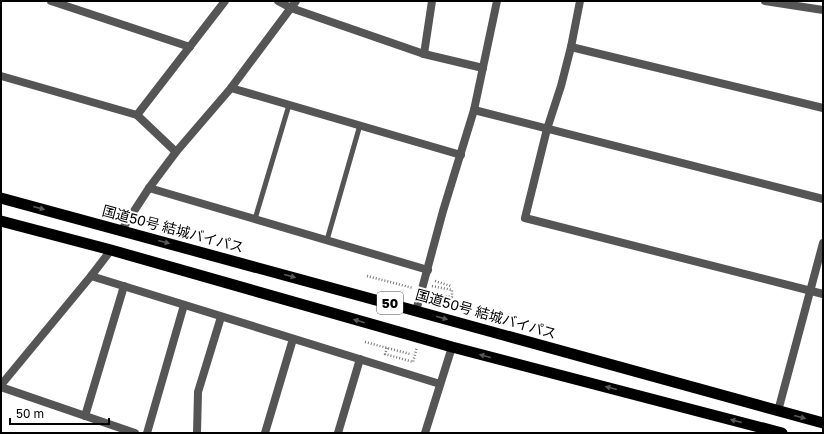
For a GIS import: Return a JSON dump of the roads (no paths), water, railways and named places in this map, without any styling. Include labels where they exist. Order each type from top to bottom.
[{"type":"highway","name":"国道50号 結城バイパス","points":[[1,198],[823,423]]},
{"type":"highway","name":"50","points":[[1,221],[111,250],[452,347],[776,432]]},
{"type":"street","points":[[51,1],[190,47]]},
{"type":"street","points":[[137,115],[226,1]]},
{"type":"street","points":[[278,1],[290,8],[424,54],[484,68]]},
{"type":"street","points":[[121,231],[149,188],[176,152],[231,88],[296,1]]},
{"type":"street","points":[[424,54],[432,1]]},
{"type":"street","points":[[416,311],[443,211],[474,110],[497,1]]},
{"type":"street","points":[[580,1],[571,47],[561,86],[547,129],[525,218],[823,294]]},
{"type":"street","points":[[765,1],[823,10]]},
{"type":"street","points":[[571,47],[823,108]]},
{"type":"street","points":[[1,76],[137,115],[176,152]]},
{"type":"street","points":[[231,88],[461,155]]},
{"type":"street","points":[[474,110],[823,199]]},
{"type":"street","points":[[149,188],[428,270]]},
{"type":"street","points":[[778,411],[823,244]]},
{"type":"street","points":[[111,250],[1,386],[135,433]]},
{"type":"street","points":[[91,276],[440,384]]},
{"type":"street","points":[[85,416],[124,286]]},
{"type":"street","points":[[147,433],[184,305]]},
{"type":"street","points":[[197,433],[198,392],[221,317]]},
{"type":"street","points":[[265,433],[293,339]]},
{"type":"street","points":[[425,433],[452,347]]},
{"type":"street","points":[[338,433],[360,359]]},
{"type":"lane","points":[[255,219],[289,105]]},
{"type":"lane","points":[[327,240],[360,126]]}]
